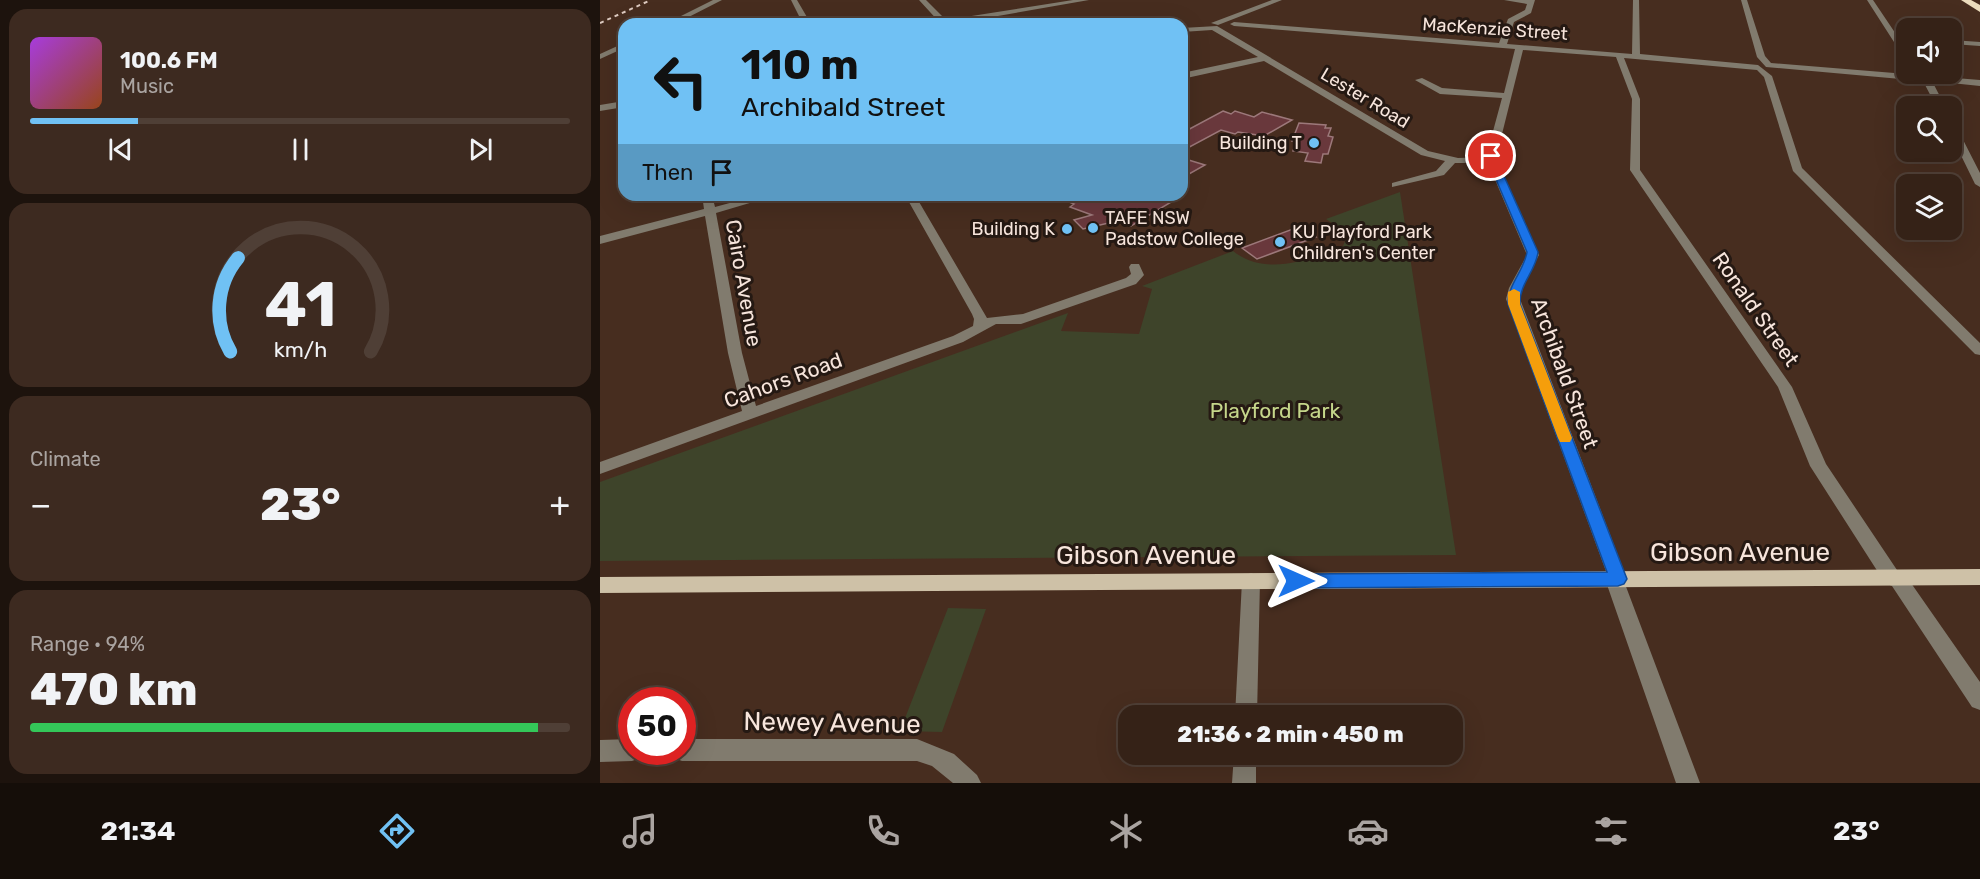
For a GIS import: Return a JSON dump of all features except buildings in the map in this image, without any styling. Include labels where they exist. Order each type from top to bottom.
[{"type":"highway","points":[[1965,0],[1980,9]]},
{"type":"main road","name":"Gibson Avenue","points":[[600,585],[1980,577]]},
{"type":"street","points":[[682,18],[719,0]]},
{"type":"street","points":[[794,0],[804,18]]},
{"type":"street","points":[[922,0],[938,18]]},
{"type":"street","points":[[1042,0],[1050,6]]},
{"type":"street","points":[[979,18],[1086,0]]},
{"type":"street","points":[[1188,28],[1213,26],[1279,0]]},
{"type":"street","points":[[1502,46],[1511,21],[1528,11],[1532,1],[1507,0]]},
{"type":"street","points":[[1636,0],[1636,57]]},
{"type":"street","points":[[1744,0],[1797,169],[1980,351]]},
{"type":"street","points":[[1870,0],[1896,38]]},
{"type":"street","points":[[1231,28],[1242,14]]},
{"type":"street","name":"MacKenzie Street","points":[[1213,26],[1258,27],[1896,75]]},
{"type":"street","name":"Lester Road","points":[[1213,26],[1231,28],[1266,58],[1421,151],[1451,161],[1491,160]]},
{"type":"street","points":[[1962,43],[1980,44]]},
{"type":"street","points":[[600,57],[618,48]]},
{"type":"street","points":[[1491,160],[1520,48]]},
{"type":"street","name":"Ronald Street","points":[[1619,55],[1636,99],[1635,170],[1785,387],[1818,466],[1980,700]]},
{"type":"street","points":[[1188,75],[1266,58]]},
{"type":"street","points":[[1419,80],[1440,91],[1507,96]]},
{"type":"street","name":"MacKenzie Street","points":[[1962,81],[1980,83]]},
{"type":"street","points":[[600,108],[618,105]]},
{"type":"street","points":[[1962,148],[1980,184]]},
{"type":"street","name":"Archibald Street","points":[[1491,160],[1532,252],[1531,261],[1514,292],[1514,304],[1616,579],[1688,783]]},
{"type":"street","points":[[1396,185],[1440,173],[1451,161]]},
{"type":"street","name":"Cairo Avenue","points":[[708,201],[735,353],[750,414]]},
{"type":"street","points":[[600,240],[749,201]]},
{"type":"street","points":[[913,201],[979,315],[981,320],[979,327]]},
{"type":"street","name":"Cahors Road","points":[[600,468],[958,339],[979,327],[990,330],[1131,280],[1138,275],[1135,267]]},
{"type":"street","points":[[1246,705],[1251,581]]},
{"type":"street","points":[[600,751],[618,750]]},
{"type":"street","name":"Newey Avenue","points":[[696,750],[917,750],[942,758],[969,783]]},
{"type":"street","points":[[1244,783],[1245,765]]},
{"type":"green space","name":"Playford Park","points":[[1400,192],[1456,555],[600,561],[600,482],[1068,313],[1061,331],[1139,334],[1152,289],[1142,286],[1233,251],[1246,259],[1273,265],[1302,261],[1330,251],[1343,246],[1348,234],[1326,219]]},
{"type":"green space","points":[[948,608],[986,609],[942,732],[900,731]]},
{"type":"railway","points":[[600,23],[651,0]]},
{"type":"slow traffic","points":[[1514,292],[1514,304],[1565,438]]},
{"type":"place","name":"Building T","points":[[1314,143]]},
{"type":"place","name":"TAFE NSW Padstow College","points":[[1093,228]]},
{"type":"place","name":"Building K","points":[[1067,229]]},
{"type":"place","name":"KU Playford Park Children's Center","points":[[1280,242]]},
{"type":"route","points":[[1296,581],[1618,579],[1514,304],[1514,292],[1533,255],[1491,156]]}]
